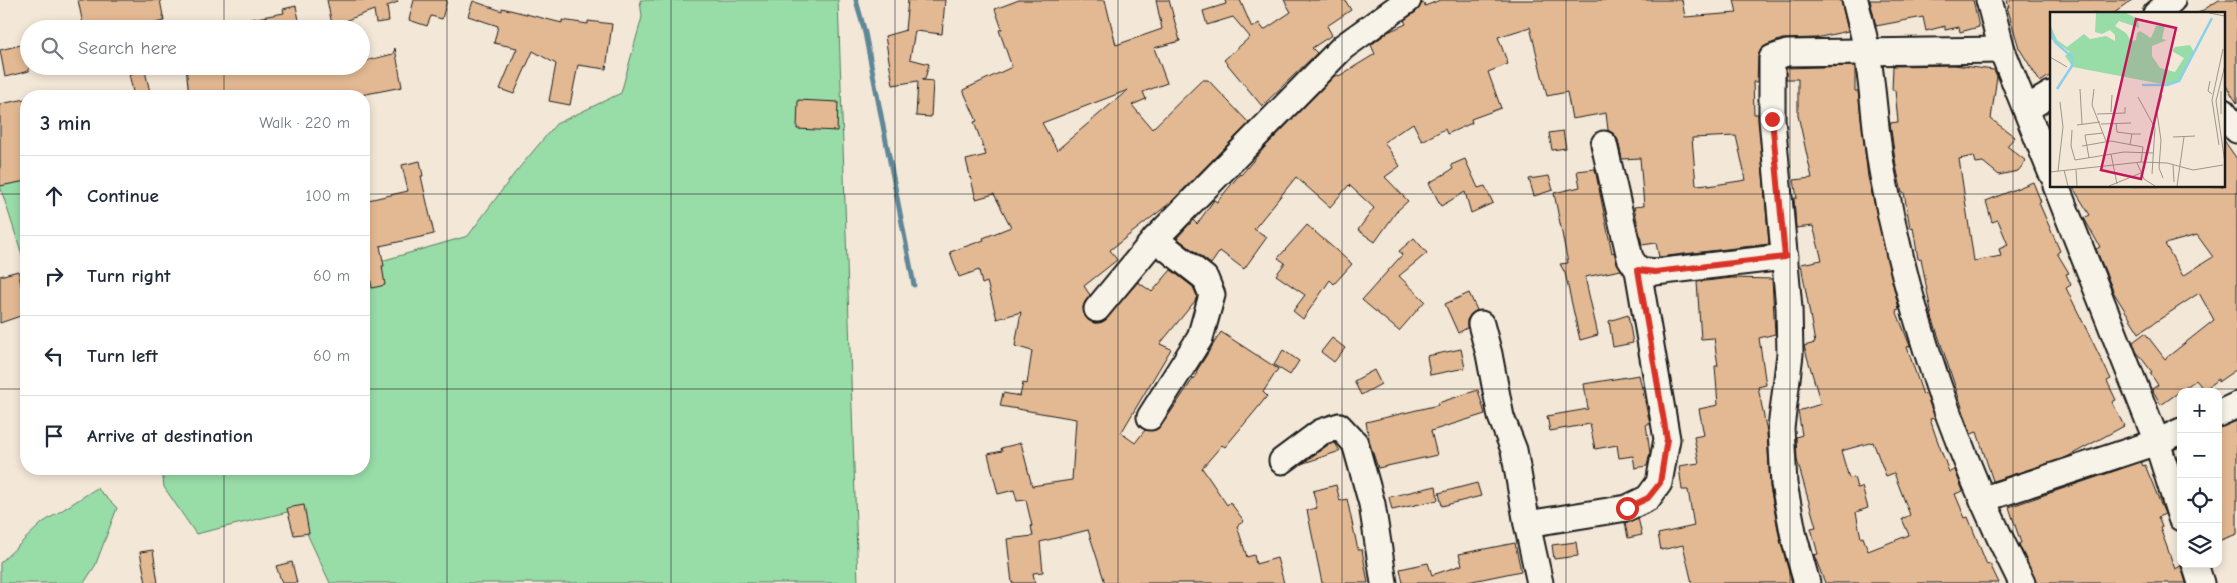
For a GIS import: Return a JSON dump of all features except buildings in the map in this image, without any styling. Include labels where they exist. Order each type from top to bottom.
[{"type":"street","points":[[1097,309],[1155,239],[1343,47],[1408,0]]},
{"type":"street","points":[[1855,0],[1866,52],[1882,175],[1915,317],[1949,414],[2002,543],[2022,583]]},
{"type":"street","points":[[1989,0],[2002,50],[2050,169]]},
{"type":"street","points":[[2158,12],[2172,0]]},
{"type":"street","points":[[1807,583],[1794,537],[1784,484],[1781,428],[1790,354],[1785,257],[1772,119],[1772,58],[1787,53],[2002,50]]},
{"type":"street","points":[[2026,109],[2050,95]]},
{"type":"street","points":[[2224,113],[2237,130]]},
{"type":"street","points":[[1527,524],[1627,508],[1648,498],[1660,483],[1667,439],[1638,270],[1630,258],[1604,144]]},
{"type":"street","points":[[2057,188],[2157,442],[2177,505]]},
{"type":"street","points":[[1150,417],[1200,338],[1212,295],[1205,278],[1155,239]]},
{"type":"street","points":[[1638,270],[1655,272],[1785,257]]},
{"type":"street","points":[[1481,324],[1489,354],[1501,417],[1514,450],[1540,583]]},
{"type":"street","points":[[2222,412],[2237,405]]},
{"type":"street","points":[[1282,461],[1321,432],[1339,426],[1355,443],[1372,504],[1384,583]]},
{"type":"street","points":[[1984,499],[2157,442],[2177,433]]},
{"type":"street","points":[[2197,568],[2202,583]]},
{"type":"green space","points":[[640,0],[838,0],[858,583],[330,583],[296,510],[196,534],[164,487],[163,475],[370,475],[370,264],[468,236],[514,174],[556,124],[621,93],[642,17]]},
{"type":"green space","points":[[20,155],[20,248],[0,186],[0,159]]},
{"type":"green space","points":[[97,488],[117,508],[95,566],[84,583],[0,583],[0,563],[42,523]]},
{"type":"waterway","points":[[856,0],[865,33],[914,285]]},
{"type":"route","points":[[1627,508],[1648,498],[1660,483],[1667,439],[1654,375],[1638,270],[1655,272],[1785,257],[1772,119]]}]
